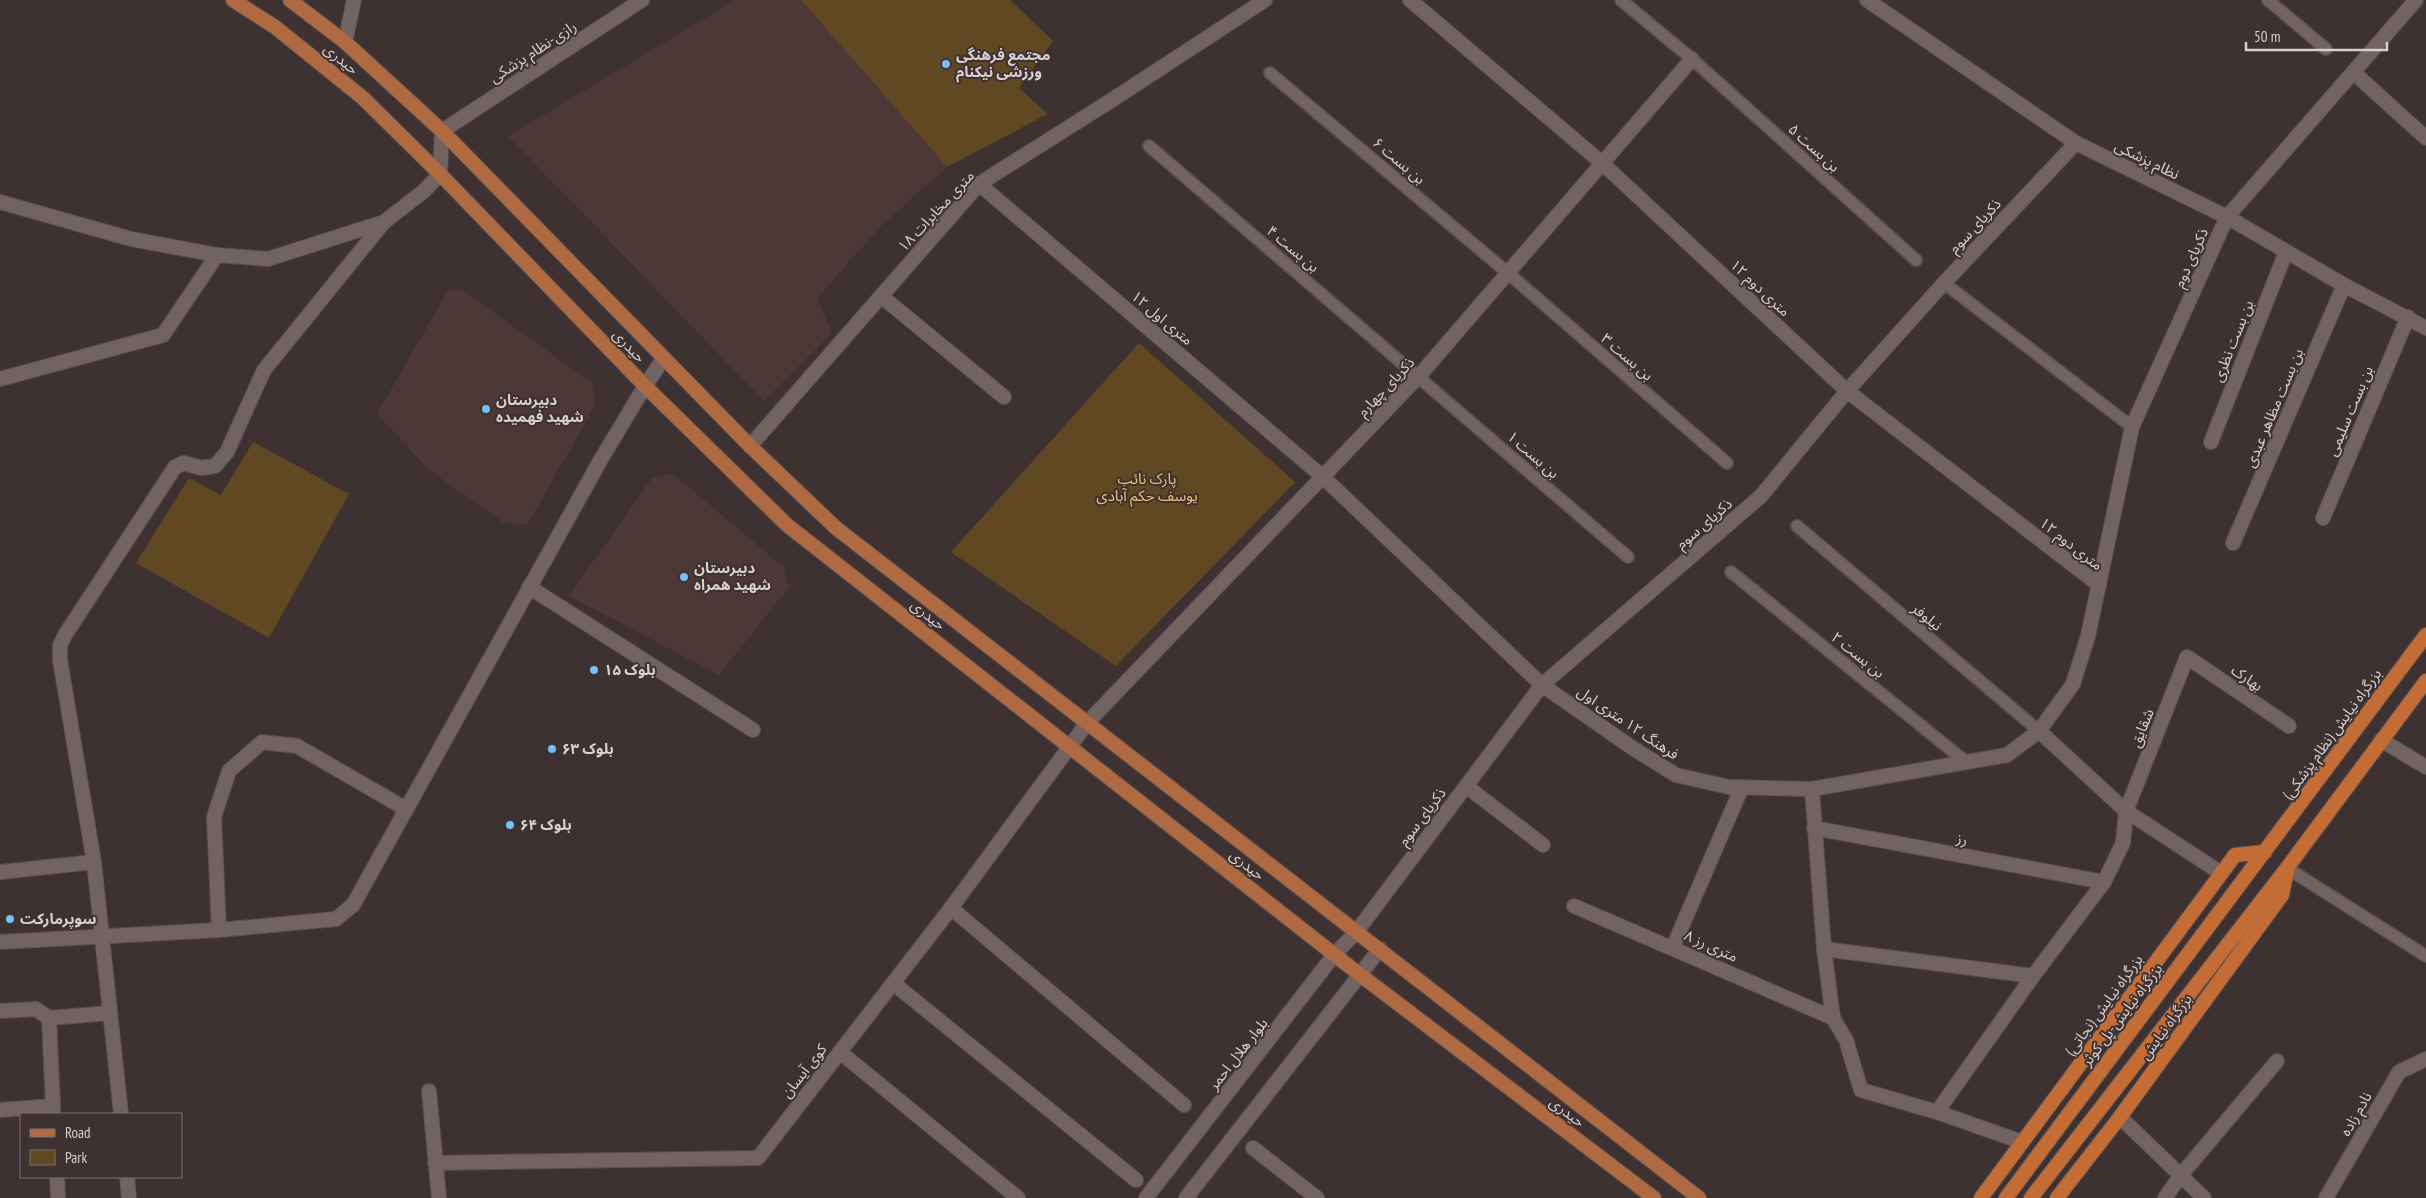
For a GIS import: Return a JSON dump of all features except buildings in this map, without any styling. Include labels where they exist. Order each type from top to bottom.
[{"type":"highway","name":"بزرگراه نیایش (نظام پزشکی)","points":[[2265,852],[2426,635]]},
{"type":"highway","points":[[2031,1198],[2287,868],[2426,681]]},
{"type":"highway","name":"بزرگراه نیایش (نجاتی)","points":[[1981,1198],[2235,855],[2265,852]]},
{"type":"highway","name":"بزرگراه نیایش-پل کوثر","points":[[2006,1198],[2265,852]]},
{"type":"highway","name":"بزرگراه نیایش","points":[[2057,1198],[2120,1117],[2282,896],[2287,868]]},
{"type":"main road","name":"حیدری","points":[[233,0],[274,27],[363,98],[440,174],[644,386],[787,525],[1334,955],[1654,1198]]},
{"type":"main road","name":"حیدری","points":[[290,0],[345,42],[442,131],[750,446],[836,528],[1699,1198]]},
{"type":"street","points":[[345,42],[354,0]]},
{"type":"street","name":"رازی-نظام پزشکی","points":[[442,131],[642,0]]},
{"type":"street","name":"۱۸ متری مخابرات","points":[[750,446],[979,184],[1124,93],[1265,0]]},
{"type":"street","name":"۱۲ متری دوم","points":[[1410,0],[1602,163],[1846,391],[2099,586]]},
{"type":"street","name":"نظام پزشکی","points":[[1868,0],[2076,143],[2227,217],[2344,285],[2426,328]]},
{"type":"street","name":"ذکریای دوم","points":[[2099,586],[2132,427],[2227,217],[2416,0]]},
{"type":"street","name":"ذکریای چهارم","points":[[1070,747],[1088,723],[1419,376],[1692,59]]},
{"type":"street","points":[[2353,72],[2426,138]]},
{"type":"street","points":[[121,1113],[94,862],[60,660],[60,645],[175,467],[184,463],[201,468],[216,466],[227,452],[264,370],[384,222],[424,191],[440,174],[442,131]]},
{"type":"street","name":"ذکریای سوم","points":[[1357,931],[1542,685],[1762,496],[1846,391],[1944,283],[2076,143]]},
{"type":"street","name":"۱۲ متری اول","points":[[979,184],[1323,477]]},
{"type":"street","points":[[0,202],[131,239],[217,255],[268,259],[384,222]]},
{"type":"street","name":"بن بست نظری","points":[[2211,442],[2286,252]]},
{"type":"street","points":[[0,379],[162,335],[217,255]]},
{"type":"street","name":"بن بست مظاهر عبدی","points":[[2233,542],[2344,285]]},
{"type":"street","points":[[881,296],[1004,396]]},
{"type":"street","name":"بن بست سلیمی","points":[[2323,518],[2408,317]]},
{"type":"street","points":[[0,942],[219,930],[336,919],[353,905],[529,588],[644,386],[664,358]]},
{"type":"street","name":"فرهنگ ۱۲ متری اول","points":[[1323,477],[1542,685],[1634,749],[1676,775],[1729,787],[1812,789],[2007,755],[2039,731],[2073,684],[2088,636],[2099,586]]},
{"type":"street","points":[[529,588],[753,730]]},
{"type":"street","name":"بهارک","points":[[2188,657],[2289,726]]},
{"type":"street","name":"شقایق","points":[[1937,1112],[2033,976],[2104,882],[2123,843],[2126,811],[2188,657]]},
{"type":"street","points":[[2039,731],[2126,811],[2222,873]]},
{"type":"street","points":[[2382,740],[2426,767]]},
{"type":"street","points":[[219,930],[214,817],[229,771],[262,742],[297,746],[406,809]]},
{"type":"street","name":"کوی آیسان","points":[[436,1163],[758,1158],[951,908],[1070,747]]},
{"type":"street","points":[[1466,786],[1543,845]]},
{"type":"street","points":[[1673,947],[1742,787]]},
{"type":"street","points":[[1812,789],[1824,949],[1833,1018],[1846,1040],[1861,1090],[1937,1112],[2022,1142]]},
{"type":"street","name":"رز","points":[[1814,828],[2104,882]]},
{"type":"street","points":[[0,872],[94,862]]},
{"type":"street","name":"۸ متری رز","points":[[1574,906],[1673,947],[1833,1018]]},
{"type":"street","points":[[951,908],[1184,1105]]},
{"type":"street","name":"بلوار هلال احمر","points":[[1146,1198],[1334,955],[1357,931]]},
{"type":"street","points":[[1186,1198],[1380,949]]},
{"type":"street","points":[[1824,949],[2033,976]]},
{"type":"street","points":[[892,984],[1136,1180]]},
{"type":"street","points":[[0,1011],[36,1009],[49,1018],[110,1013]]},
{"type":"street","points":[[0,1110],[53,1110],[49,1018]]},
{"type":"street","points":[[840,1052],[1018,1198]]},
{"type":"street","name":"نادم زاده","points":[[2326,1198],[2399,1072],[2426,1059]]},
{"type":"street","points":[[2165,1198],[2181,1176],[2277,1061]]},
{"type":"street","points":[[429,1091],[439,1198]]},
{"type":"street","points":[[2120,1117],[2204,1198]]},
{"type":"street","points":[[1253,1148],[1317,1198]]},
{"type":"street","points":[[57,1178],[58,1198]]},
{"type":"street","points":[[127,1178],[130,1198]]},
{"type":"lane","name":"بن بست ۵","points":[[1621,0],[1692,59],[1916,260]]},
{"type":"lane","points":[[2268,0],[2326,49]]},
{"type":"lane","name":"بن بست ۶","points":[[1270,72],[1508,273]]},
{"type":"lane","name":"بن بست ۴","points":[[1148,146],[1419,376]]},
{"type":"lane","name":"بن بست ۳","points":[[1508,273],[1727,463]]},
{"type":"lane","points":[[1944,283],[2132,427]]},
{"type":"lane","name":"بن بست ۱","points":[[1419,376],[1628,557]]},
{"type":"lane","name":"نیلوفر","points":[[1797,526],[2039,731]]},
{"type":"lane","name":"بن بست ۲","points":[[1731,572],[1966,762]]},
{"type":"lane","points":[[2287,868],[2426,956]]},
{"type":"shaded area","points":[[735,0],[801,0],[947,167],[881,226],[817,298],[832,333],[764,401],[508,136]]},
{"type":"shaded area","name":"دبیرستان شهید فهمیده","points":[[448,290],[463,290],[592,383],[596,404],[528,524],[504,523],[428,469],[377,414]]},
{"type":"shaded area","name":"دبیرستان شهید همراه","points":[[673,474],[784,567],[789,587],[719,675],[569,596],[652,478]]},
{"type":"green space","name":"مجتمع فرهنگی ورزشی نیکنام","points":[[801,0],[1010,0],[1053,41],[1019,88],[1048,114],[947,167]]},
{"type":"green space","name":"پارک نائب یوسف حکم آبادی","points":[[1139,343],[1295,482],[1116,666],[951,552]]},
{"type":"green space","points":[[253,442],[349,494],[269,638],[136,563],[189,478],[221,495]]},
{"type":"place","name":"مجتمع فرهنگی ورزشی نیکنام","points":[[946,64]]},
{"type":"place","name":"دبیرستان شهید فهمیده","points":[[486,409]]},
{"type":"place","name":"دبیرستان شهید همراه","points":[[684,577]]},
{"type":"place","name":"بلوک ۱۵","points":[[594,670]]},
{"type":"place","name":"بلوک ۶۳","points":[[552,749]]},
{"type":"place","name":"بلوک ۶۴","points":[[510,825]]},
{"type":"place","name":"سوپرمارکت","points":[[10,919]]}]
